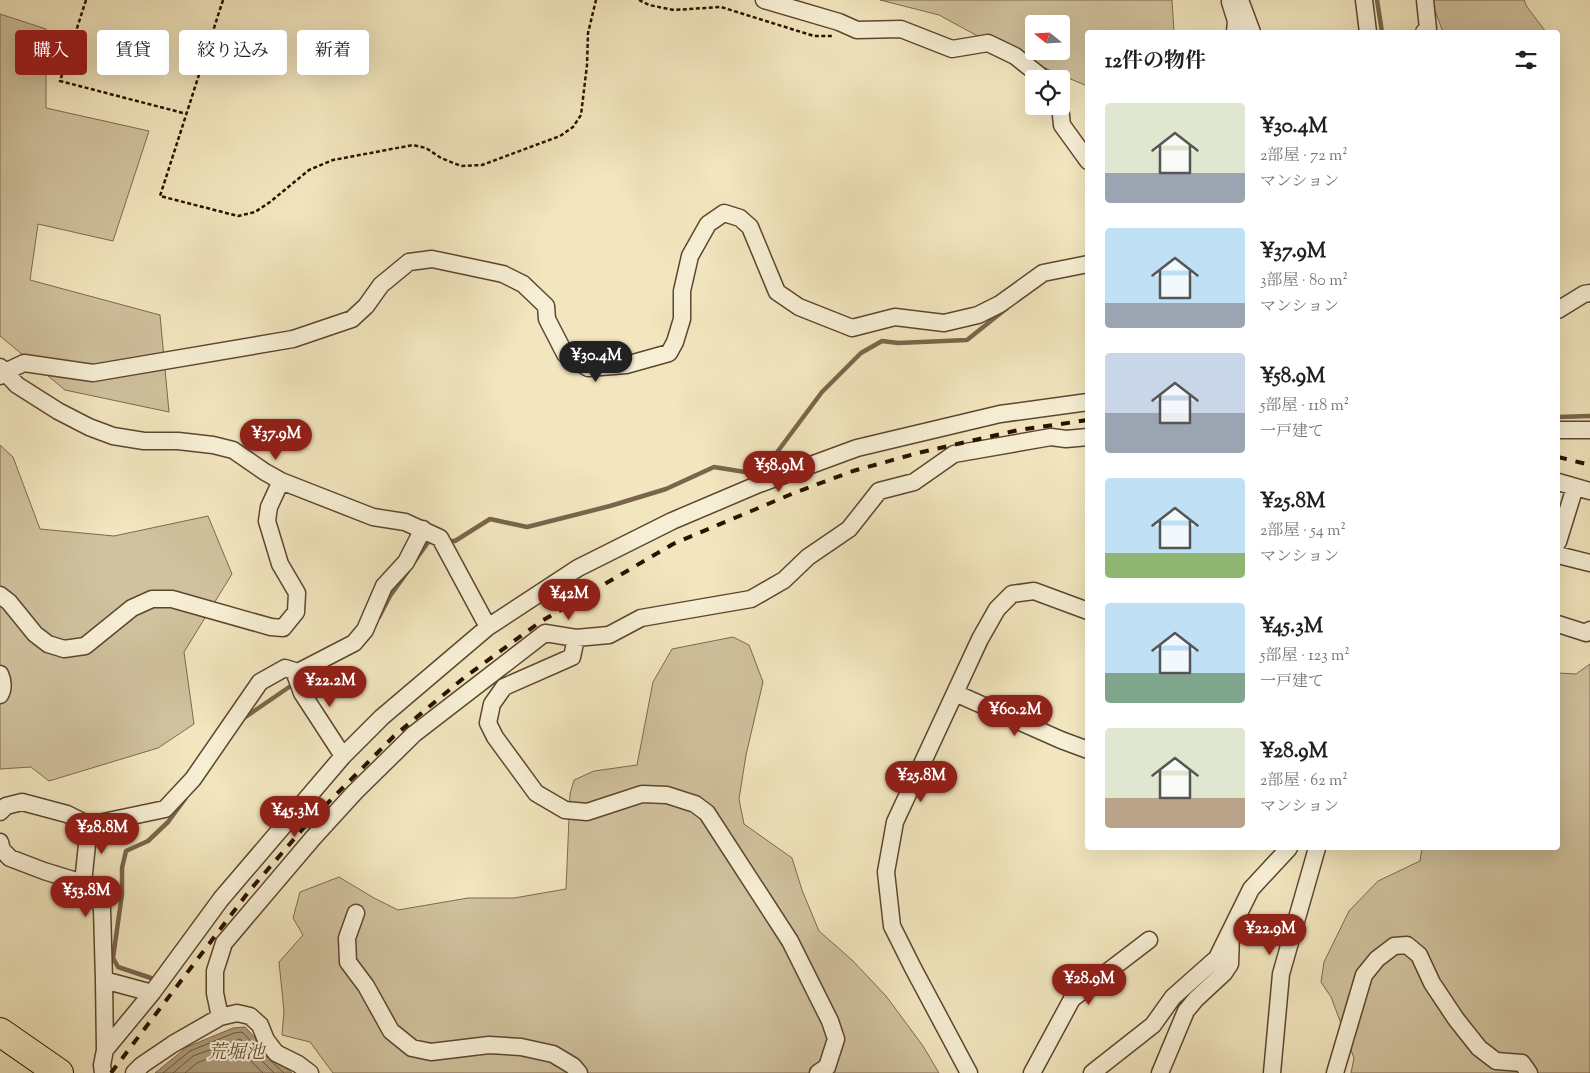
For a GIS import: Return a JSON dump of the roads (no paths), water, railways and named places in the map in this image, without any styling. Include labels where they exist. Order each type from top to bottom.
[{"type":"highway","points":[[0,1032],[59,1073]]},
{"type":"street","points":[[764,0],[839,22],[857,30],[901,29],[952,49],[988,43],[1015,56],[1033,70]]},
{"type":"street","points":[[1231,0],[1236,21],[1235,30]]},
{"type":"street","points":[[1240,0],[1251,30]]},
{"type":"street","points":[[1364,0],[1368,30]]},
{"type":"street","points":[[1425,0],[1427,30]]},
{"type":"street","points":[[1061,115],[1062,125],[1085,157]]},
{"type":"street","points":[[488,627],[440,538],[423,529],[405,522],[373,517],[281,481],[232,450],[213,445],[178,441],[144,441],[113,436],[89,427],[58,411],[17,385],[2,372],[24,363],[93,373],[274,343],[352,319],[366,306],[381,285],[409,262],[432,259],[503,274],[523,284],[546,306],[547,319],[565,354],[588,368],[626,365],[669,353],[675,342],[682,319],[682,291],[690,256],[708,224],[724,213],[740,218],[750,227],[777,292],[799,307],[852,328],[896,317],[944,323],[978,315],[1000,304],[1043,273],[1085,265]]},
{"type":"street","points":[[1560,309],[1584,294],[1590,294]]},
{"type":"street","points":[[105,1050],[152,993],[222,899],[343,756],[382,717],[488,627],[578,568],[672,522],[759,484],[857,448],[1000,414],[1085,402]]},
{"type":"street","points":[[1560,430],[1590,430]]},
{"type":"street","points":[[220,1017],[215,993],[215,971],[224,943],[313,838],[355,792],[414,734],[545,633],[576,638],[609,635],[641,618],[751,598],[784,580],[808,557],[849,529],[879,492],[914,482],[954,454],[1051,437],[1066,439],[1085,437]]},
{"type":"street","points":[[0,595],[9,602],[35,634],[48,644],[64,649],[85,646],[132,608],[152,599],[172,599],[270,627],[283,628],[296,612],[297,593],[280,564],[267,522],[269,507],[281,481]]},
{"type":"street","points":[[1560,483],[1582,489],[1560,538]]},
{"type":"street","points":[[0,812],[6,806],[22,802],[67,814],[88,825],[164,809],[193,779],[260,682],[285,668],[298,672],[354,643],[365,630],[384,586],[406,562],[423,529]]},
{"type":"street","points":[[1560,556],[1590,563]]},
{"type":"street","points":[[969,1073],[892,926],[886,872],[895,822],[980,639],[996,609],[1012,594],[1034,591],[1085,610]]},
{"type":"street","points":[[1560,625],[1586,633],[1590,630]]},
{"type":"street","points":[[576,638],[572,657],[504,687],[492,704],[488,724],[495,737],[536,793],[565,810],[587,812],[642,794],[667,795],[694,804],[707,813],[790,941],[830,1021],[836,1039],[827,1066],[818,1073]]},
{"type":"street","points":[[294,671],[302,693],[343,756]]},
{"type":"street","points":[[0,674],[3,680],[0,695]]},
{"type":"street","points":[[955,693],[1060,740],[1085,749]]},
{"type":"street","points":[[83,883],[88,825]]},
{"type":"street","points":[[0,842],[2,850],[10,858],[83,883],[97,895],[102,909],[105,1050],[102,1065],[103,1073]]},
{"type":"street","points":[[1092,1073],[1154,1025],[1173,996],[1217,958],[1251,889],[1287,850]]},
{"type":"street","points":[[1272,1073],[1281,974],[1316,850]]},
{"type":"street","points":[[356,913],[348,938],[348,962],[366,986],[391,1031],[412,1048],[431,1052],[489,1045],[521,1047],[553,1054],[573,1066],[579,1073]]},
{"type":"street","points":[[1160,1073],[1186,1011],[1196,999],[1224,974],[1230,964],[1231,928]]},
{"type":"street","points":[[1032,1073],[1072,999],[1149,940]]},
{"type":"street","points":[[1335,1073],[1364,975],[1377,959],[1394,946],[1407,945],[1419,955],[1432,983],[1456,1019],[1479,1048],[1496,1061],[1522,1063],[1529,1073]]},
{"type":"street","points":[[104,980],[152,993]]},
{"type":"street","points":[[134,1073],[142,1065],[174,1044],[220,1017],[237,1013],[250,1016],[260,1025],[266,1040],[276,1053],[298,1064],[310,1073]]},
{"type":"water","name":"荒堀池","points":[[245,1027],[277,1061],[292,1073],[155,1073],[187,1047],[233,1028]]},
{"type":"waterway","points":[[1377,0],[1382,30]]},
{"type":"waterway","points":[[446,541],[455,541],[490,519],[527,527],[610,506],[666,489],[714,467],[745,472],[766,467],[822,392],[861,353],[882,341],[898,343],[967,340],[1007,308]]},
{"type":"waterway","points":[[1560,417],[1590,416]]},
{"type":"waterway","points":[[414,562],[429,541],[433,541]]},
{"type":"waterway","points":[[379,617],[390,596],[408,571]]},
{"type":"waterway","points":[[244,718],[295,683]]},
{"type":"waterway","points":[[151,978],[118,967],[113,958],[122,894],[122,868],[126,851],[148,841],[168,822],[185,799]]},
{"type":"railway","points":[[111,1073],[250,890],[307,824],[394,736],[465,677],[540,622],[673,544],[794,493],[853,471],[918,453],[1019,430],[1085,420]]},
{"type":"railway","points":[[1560,458],[1590,465]]}]
